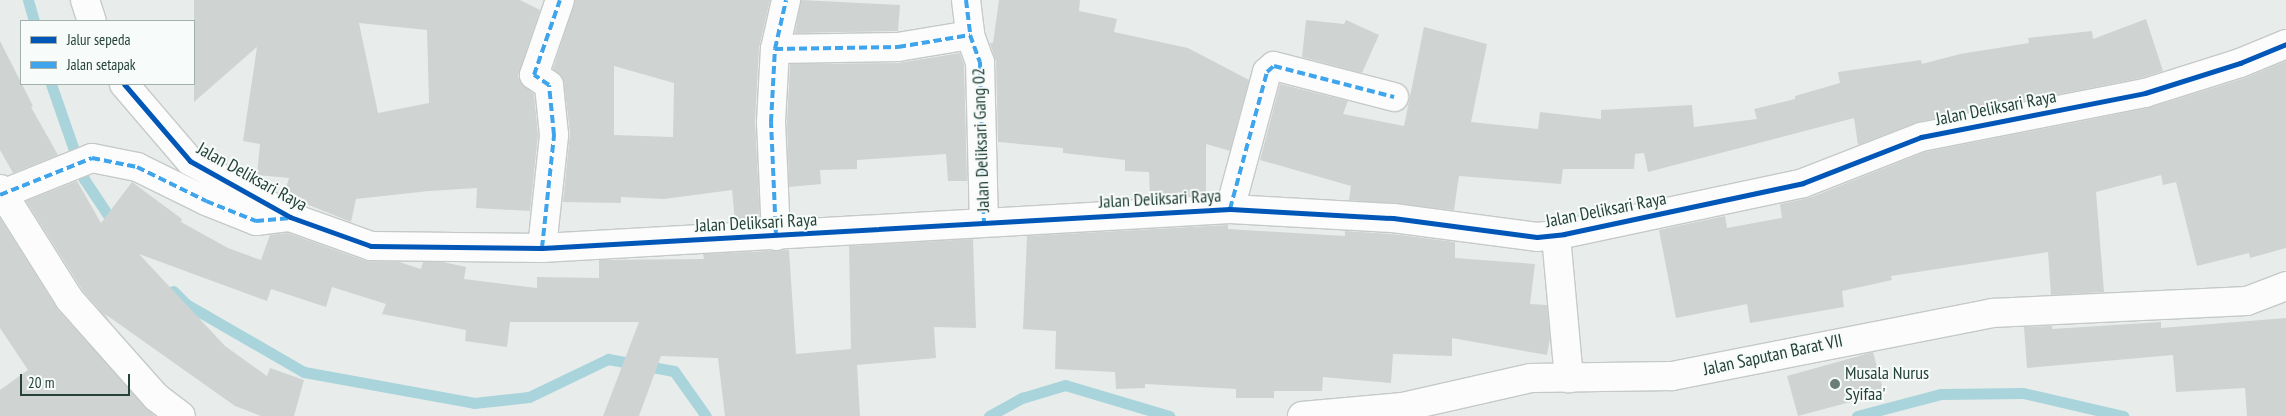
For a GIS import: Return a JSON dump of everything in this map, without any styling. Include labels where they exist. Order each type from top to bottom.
[{"type":"street","points":[[85,0],[92,20]]},
{"type":"street","points":[[542,248],[554,135],[549,85],[534,75],[560,0]]},
{"type":"street","points":[[776,236],[772,122],[775,49],[786,0]]},
{"type":"street","name":"Jalan Deliksari Gang 02","points":[[966,0],[970,35],[980,62],[984,221]]},
{"type":"street","points":[[775,49],[898,47],[970,35]]},
{"type":"street","name":"Jalan Deliksari Raya","points":[[125,85],[190,161],[290,217],[371,246],[542,248],[776,236],[984,221],[1230,209],[1393,218],[1537,237],[1556,236],[1803,183],[1922,137],[2145,93],[2240,63],[2286,44]]},
{"type":"street","points":[[1230,209],[1267,72],[1274,66],[1394,97]]},
{"type":"street","points":[[181,416],[156,397],[70,300],[1,193],[92,158],[136,167],[206,201],[256,221],[290,217]]},
{"type":"street","points":[[1556,236],[1569,378]]},
{"type":"street","name":"Jalan Saputan Barat VII","points":[[2246,301],[2286,286]]},
{"type":"street","name":"Jalan Saputan Barat VII","points":[[1302,416],[1403,407],[1531,378],[1672,376],[1992,313],[2286,299]]},
{"type":"building","points":[[194,0],[520,0],[540,10],[518,76],[521,83],[534,94],[538,135],[530,211],[476,208],[477,188],[356,199],[351,222],[284,195],[289,178],[257,175],[260,144],[243,141],[257,47],[194,102]],"holes":[[[359,23],[427,30],[429,103],[378,113]]]},
{"type":"building","points":[[575,0],[770,0],[759,48],[755,121],[760,220],[735,221],[732,190],[664,199],[621,197],[621,203],[563,202],[570,133],[564,83],[553,69]],"holes":[[[614,66],[674,83],[673,137],[614,135]]]},
{"type":"building","points":[[801,0],[900,5],[898,31],[795,33]]},
{"type":"building","points":[[999,0],[1080,0],[1079,11],[1117,19],[1114,32],[1188,48],[1249,80],[1230,151],[1206,144],[1206,195],[1150,198],[1149,172],[1125,171],[1125,160],[1063,153],[1063,148],[998,142],[996,62],[990,43],[993,43]]},
{"type":"building","points":[[2146,19],[2163,71],[2141,78],[1918,122],[1858,145],[1854,118],[1648,172],[1644,153],[1635,154],[1634,169],[1563,169],[1561,184],[1459,176],[1454,210],[1349,200],[1351,186],[1260,160],[1280,84],[1348,101],[1343,114],[1404,126],[1424,27],[1487,44],[1471,122],[1538,129],[1540,112],[1601,119],[1601,110],[1692,105],[1694,127],[1757,119],[1754,109],[1795,99],[1795,96],[1840,83],[1838,72],[1921,60],[1922,64],[1960,54],[2029,43],[2028,38],[2092,31],[2093,39]]},
{"type":"building","points":[[1306,20],[1344,24],[1346,20],[1379,35],[1362,73],[1302,57]]},
{"type":"building","points":[[0,41],[20,80],[20,85],[22,85],[33,106],[31,107],[58,155],[13,173],[0,150]]},
{"type":"building","points":[[960,53],[964,65],[967,181],[948,181],[946,154],[857,160],[857,169],[820,170],[821,184],[789,187],[787,122],[790,64],[898,63]]},
{"type":"building","points":[[2286,61],[2286,248],[2250,258],[2249,253],[2197,266],[2176,182],[2163,185],[2161,175],[2096,192],[2104,292],[2051,295],[2048,252],[1891,276],[1892,280],[1842,291],[1844,307],[1750,323],[1747,304],[1676,318],[1659,230],[1725,216],[1727,228],[1782,218],[1780,204],[1809,198],[1925,152],[2148,108],[2245,78]]},
{"type":"building","points":[[77,181],[101,223],[132,182],[182,219],[181,222],[228,248],[261,260],[270,235],[288,233],[366,261],[399,262],[421,269],[423,262],[443,262],[466,267],[464,279],[537,288],[537,277],[599,278],[599,260],[704,259],[703,254],[789,250],[796,354],[851,349],[849,246],[973,239],[976,328],[934,327],[936,358],[857,365],[860,416],[725,416],[718,358],[661,356],[639,416],[603,416],[639,322],[510,322],[507,347],[465,341],[466,330],[382,314],[386,304],[332,287],[326,307],[271,289],[267,301],[139,254],[225,346],[267,376],[270,368],[304,380],[294,416],[261,416],[235,406],[105,314],[111,323],[83,291],[26,201]]},
{"type":"building","points":[[0,218],[58,310],[155,416],[0,416],[0,390],[28,370],[0,328]]},
{"type":"building","points":[[1228,225],[1228,229],[1345,236],[1345,231],[1392,234],[1455,242],[1455,258],[1535,264],[1530,304],[1547,305],[1550,338],[1547,355],[1452,338],[1452,356],[1393,354],[1391,383],[1323,377],[1322,391],[1274,391],[1274,398],[1236,398],[1236,389],[1145,384],[1145,388],[1116,389],[1115,372],[1055,369],[1056,331],[1023,329],[1027,236]]},
{"type":"building","points":[[2286,318],[2286,416],[2247,416],[2245,388],[2176,392],[2173,355],[2027,368],[2024,327],[2052,326],[2052,329],[2161,322],[2161,328]]},
{"type":"building","name":"Musala Nurus Syifaa'","points":[[1873,352],[1884,393],[1798,416],[1787,376]]},
{"type":"waterway","points":[[28,0],[34,20]]},
{"type":"waterway","points":[[51,85],[84,179],[116,227]]},
{"type":"waterway","points":[[173,291],[186,304],[304,372],[474,403],[529,397],[608,359],[674,371],[706,416]]},
{"type":"waterway","points":[[989,416],[1022,398],[1065,385],[1169,416]]},
{"type":"waterway","points":[[1857,416],[1941,394],[2023,393],[2123,416]]},
{"type":"marked path","points":[[542,248],[554,135],[549,85],[534,75],[560,0]]},
{"type":"marked path","points":[[776,236],[771,122],[775,49],[786,0]]},
{"type":"marked path","points":[[966,0],[970,35],[980,62],[984,221]]},
{"type":"marked path","points":[[775,49],[898,47],[970,35]]},
{"type":"marked path","points":[[1230,209],[1267,72],[1274,66],[1394,97]]},
{"type":"marked path","points":[[0,195],[92,158],[137,167],[206,201],[256,221],[288,218]]},
{"type":"cycle path","points":[[125,85],[190,161],[290,217],[371,246],[542,248],[1230,209],[1393,218],[1537,237],[1564,234],[1803,183],[1921,137],[2145,93],[2240,63],[2286,44]]},
{"type":"place","name":"Musala Nurus Syifaa'","points":[[1835,384]]}]
